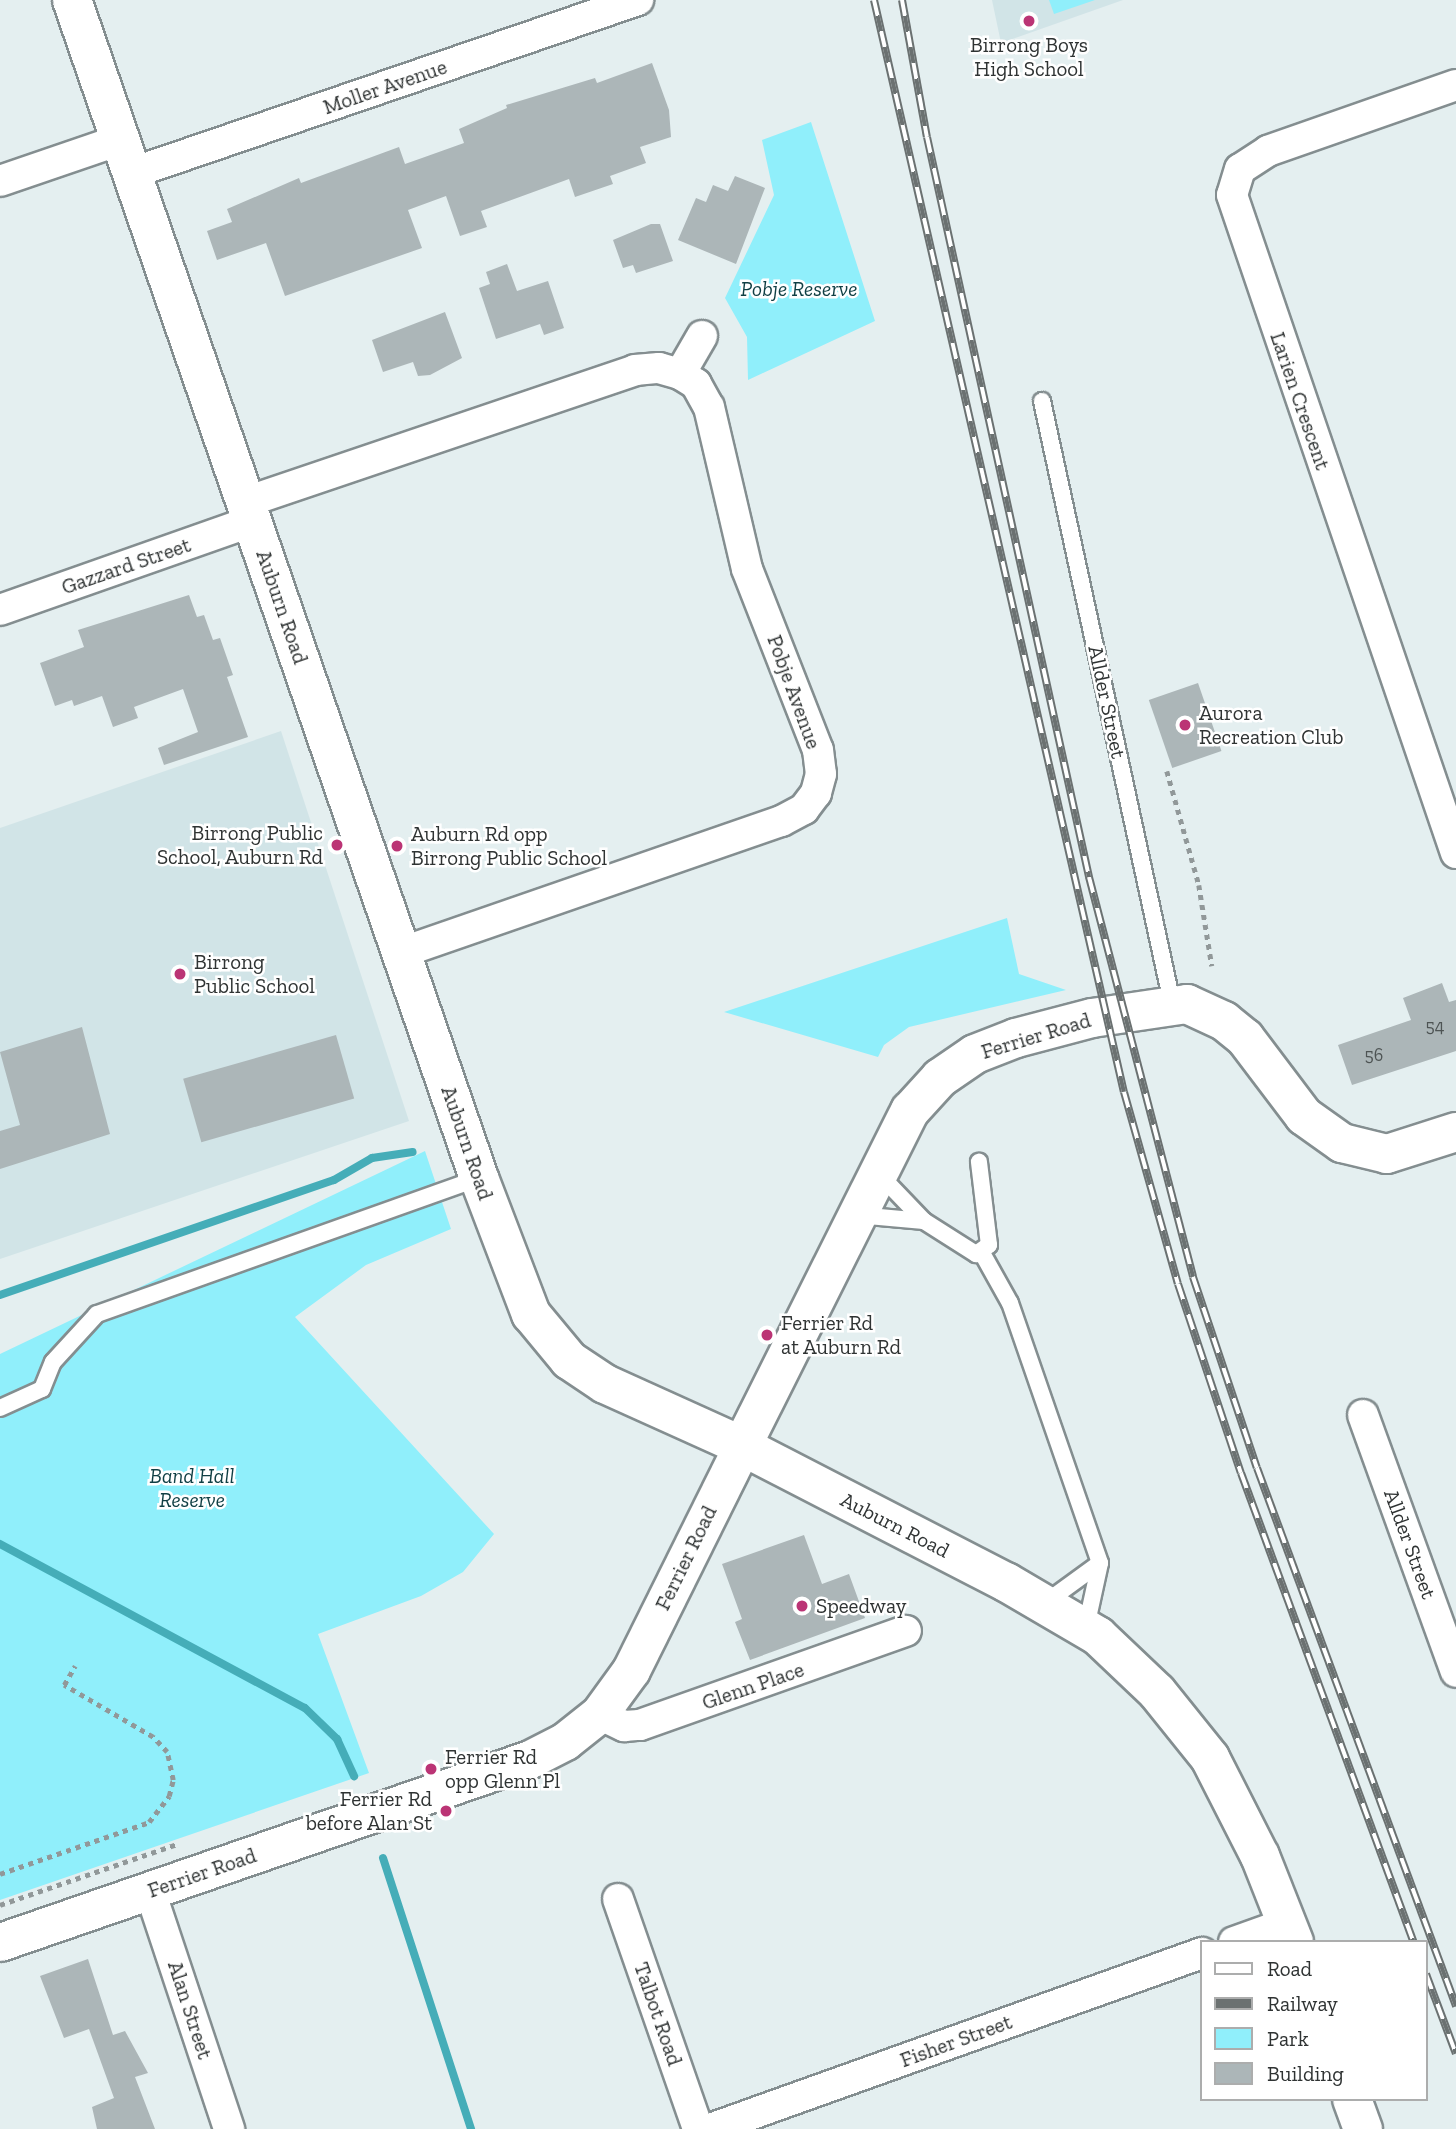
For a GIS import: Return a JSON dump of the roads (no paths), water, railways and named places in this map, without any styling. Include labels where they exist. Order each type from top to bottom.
[{"type":"main road","name":"Auburn Road","points":[[72,0],[516,1283],[548,1340],[605,1384],[742,1446],[1045,1603],[1086,1627],[1157,1692],[1210,1758],[1260,1856],[1290,1932]]},
{"type":"main road","points":[[1187,1006],[1245,1038],[1304,1116],[1342,1143],[1387,1154],[1456,1132]]},
{"type":"main road","name":"Ferrier Road","points":[[742,1446],[856,1215],[925,1091],[975,1054],[1038,1031],[1187,1006]]},
{"type":"main road","points":[[1353,2101],[1363,2129]]},
{"type":"street","name":"Moller Avenue","points":[[0,181],[126,156],[638,0]]},
{"type":"street","name":"Larien Crescent","points":[[1456,85],[1268,151],[1240,169],[1232,195],[1456,853]]},
{"type":"street","points":[[249,511],[635,370],[659,368],[680,374],[702,336]]},
{"type":"street","name":"Pobje Avenue","points":[[402,952],[781,821],[804,809],[816,793],[821,774],[818,750],[747,569],[709,407],[696,384],[680,374]]},
{"type":"street","name":"Gazzard Street","points":[[0,610],[249,511]]},
{"type":"street","name":"Allder Street","points":[[1363,1415],[1456,1672]]},
{"type":"street","name":"Ferrier Road","points":[[0,1942],[530,1759],[565,1741],[599,1714],[631,1670],[742,1446]]},
{"type":"street","name":"Glenn Place","points":[[599,1714],[624,1726],[640,1726],[906,1632]]},
{"type":"street","name":"Alan Street","points":[[150,1891],[229,2129]]},
{"type":"street","name":"Talbot Road","points":[[618,1899],[698,2129]]},
{"type":"street","points":[[1245,1940],[1290,1932]]},
{"type":"street","name":"Fisher Street","points":[[710,2129],[1200,1954]]},
{"type":"lane","name":"Allder Street","points":[[1042,401],[1187,1006]]},
{"type":"lane","points":[[878,1173],[924,1221],[976,1254],[982,1253],[989,1245],[979,1162]]},
{"type":"lane","points":[[0,1408],[42,1389],[53,1362],[97,1314],[479,1178]]},
{"type":"lane","points":[[856,1215],[924,1221]]},
{"type":"lane","points":[[982,1253],[1010,1303],[1100,1563],[1086,1627]]},
{"type":"lane","points":[[1045,1603],[1100,1563]]},
{"type":"waterway","points":[[0,1295],[334,1180],[372,1158],[413,1152]]},
{"type":"waterway","points":[[0,1544],[305,1708],[337,1739],[354,1776]]},
{"type":"waterway","points":[[383,1858],[471,2129]]},
{"type":"railway","points":[[874,0],[1124,1092],[1178,1284],[1241,1473],[1413,1940]]},
{"type":"railway","points":[[902,0],[927,137],[1089,877],[1193,1277],[1257,1468],[1456,2006]]},
{"type":"railway","points":[[1428,1979],[1456,2054]]},
{"type":"place","name":"Birrong Boys High School","points":[[1029,21]]},
{"type":"place","name":"Aurora Recreation Club","points":[[1185,725]]},
{"type":"place","name":"Birrong Public School, Auburn Rd","points":[[337,845]]},
{"type":"place","name":"Auburn Rd opp Birrong Public School","points":[[397,846]]},
{"type":"place","name":"Birrong Public School","points":[[180,974]]},
{"type":"place","name":"Ferrier Rd at Auburn Rd","points":[[767,1335]]},
{"type":"place","name":"Speedway","points":[[802,1606]]},
{"type":"place","name":"Ferrier Rd opp Glenn Pl","points":[[431,1769]]},
{"type":"place","name":"Ferrier Rd before Alan St","points":[[446,1811]]},
{"type":"park label","name":"Pobje Reserve","points":[[799,289]]},
{"type":"park label","name":"Band Hall Reserve","points":[[192,1488]]}]
